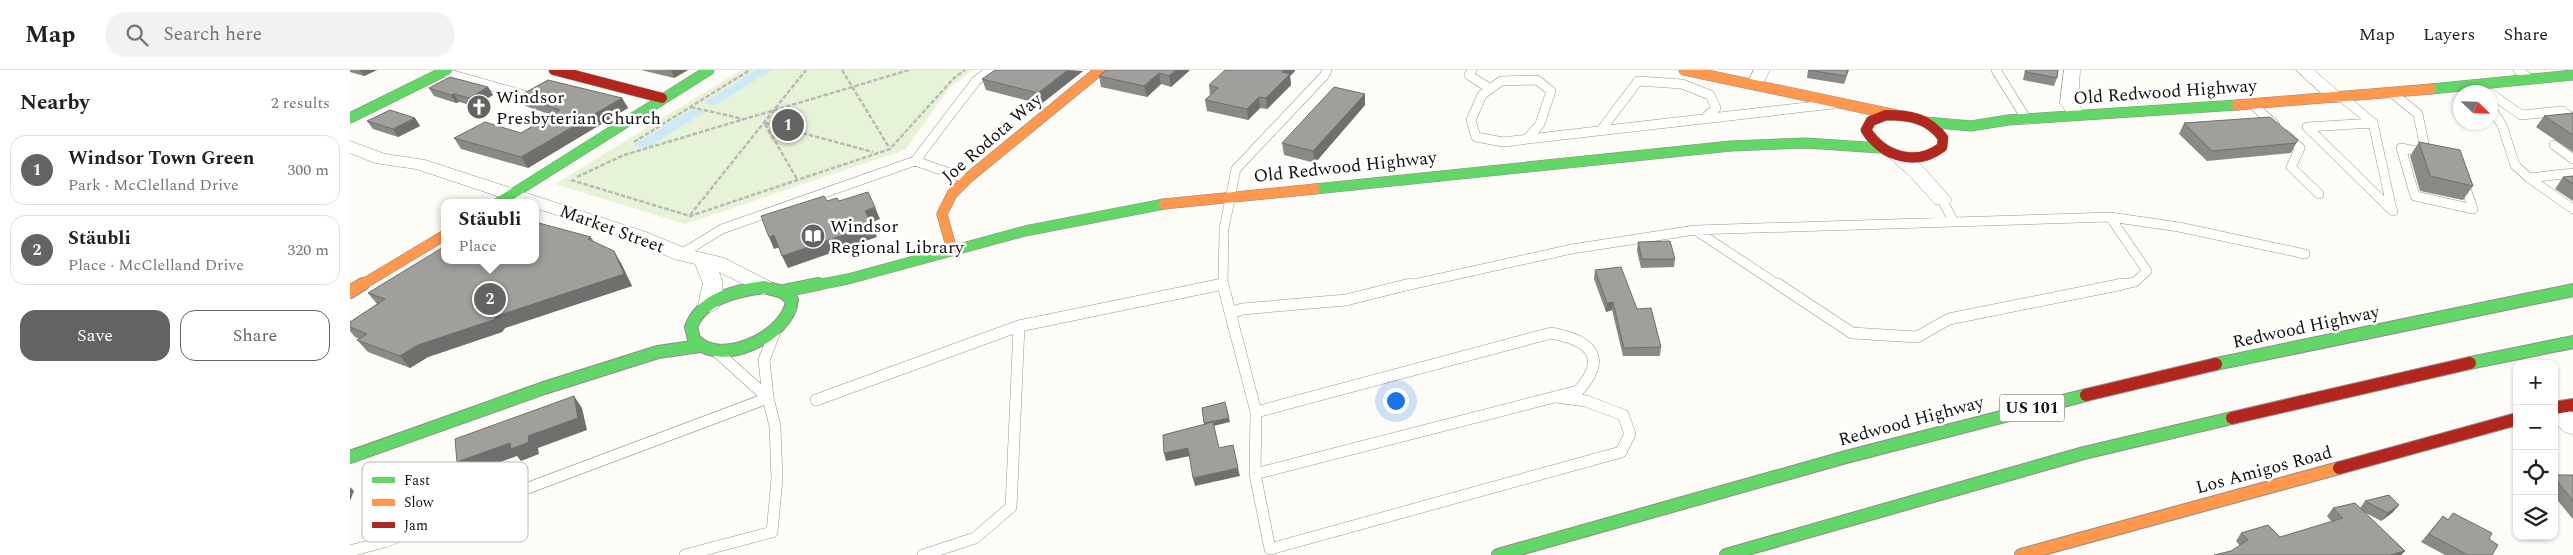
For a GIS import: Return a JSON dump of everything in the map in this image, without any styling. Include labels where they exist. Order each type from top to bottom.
[{"type":"main road","points":[[554,70],[662,98]]},
{"type":"main road","points":[[505,198],[709,70]]},
{"type":"main road","name":"Joe Rodota Way","points":[[952,250],[942,214],[952,194],[967,179],[1100,70]]},
{"type":"main road","name":"Old Redwood Highway","points":[[1684,70],[1758,77],[1836,104],[1850,104],[1926,122],[1971,126],[2008,120],[2453,89]]},
{"type":"main road","points":[[350,118],[445,71]]},
{"type":"main road","name":"Old Redwood Highway","points":[[2494,85],[2530,80],[2556,73],[2573,75]]},
{"type":"main road","points":[[1836,104],[1866,128],[1867,136],[1887,151]]},
{"type":"main road","name":"Old Redwood Highway","points":[[704,309],[736,292],[820,286],[896,268],[952,250],[1061,221],[1146,206],[1731,146],[1806,142],[1866,128],[1877,118],[1896,115]]},
{"type":"main road","name":"Old Redwood Highway","points":[[1972,138],[2014,127],[2028,120]]},
{"type":"main road","points":[[1926,122],[1941,134],[1944,141],[1941,149]]},
{"type":"main road","name":"Old Redwood Highway","points":[[1806,142],[1821,146],[1856,145],[1908,157],[1941,149]]},
{"type":"main road","points":[[350,292],[441,237]]},
{"type":"main road","name":"Old Redwood Highway","points":[[846,292],[896,268]]},
{"type":"main road","points":[[773,289],[790,297],[791,313],[785,323]]},
{"type":"main road","name":"Redwood Highway","points":[[1498,555],[1878,448],[2056,402],[2210,365],[2573,290]]},
{"type":"main road","points":[[680,324],[704,309]]},
{"type":"main road","points":[[700,346],[693,340],[690,333],[692,324],[704,309]]},
{"type":"main road","points":[[350,457],[544,388],[658,352],[700,346],[715,350],[745,346],[774,333],[785,323],[800,314]]},
{"type":"main road","points":[[1726,555],[2084,452],[2394,379],[2573,342]]},
{"type":"main road","points":[[544,388],[631,348]]},
{"type":"main road","points":[[2558,408],[2573,405]]},
{"type":"main road","name":"Los Amigos Road","points":[[2021,555],[2513,420]]},
{"type":"street","points":[[2072,70],[2069,103],[2076,115]]},
{"type":"street","points":[[2304,70],[2340,98]]},
{"type":"street","name":"Market Street","points":[[350,146],[382,160],[419,164],[505,198]]},
{"type":"street","points":[[1941,149],[1929,168],[1942,200]]},
{"type":"street","points":[[1887,151],[1916,171],[1942,200]]},
{"type":"street","name":"Market Street","points":[[539,208],[639,236],[681,254],[730,268],[773,289]]},
{"type":"street","points":[[703,259],[713,283],[704,309]]},
{"type":"street","points":[[2558,413],[2573,426]]},
{"type":"lane","points":[[681,254],[722,229],[915,161],[976,81],[990,70]]},
{"type":"lane","points":[[1327,70],[1324,76],[1236,169],[1224,229],[1223,285],[1256,412],[1255,474],[1270,549],[1621,452],[1630,434],[1623,414],[1586,401],[1556,397]]},
{"type":"lane","points":[[1472,70],[1469,75],[1490,89]]},
{"type":"lane","points":[[1996,70],[2028,120]]},
{"type":"lane","points":[[2518,70],[2530,80]]},
{"type":"lane","points":[[445,71],[524,94]]},
{"type":"lane","points":[[1527,139],[1540,124],[1551,91],[1537,80],[1501,81],[1482,95],[1471,120],[1476,137],[1503,142],[1836,104]]},
{"type":"lane","points":[[1601,130],[1638,81],[1682,84],[1710,95],[1716,108],[1705,118]]},
{"type":"lane","points":[[2392,93],[2418,114],[2426,153]]},
{"type":"lane","points":[[2340,98],[2373,123],[2393,211],[2307,127],[2373,123]]},
{"type":"lane","points":[[2498,98],[2521,114],[2562,111],[2573,119]]},
{"type":"lane","points":[[2252,104],[2300,148],[2291,167],[2319,194]]},
{"type":"lane","points":[[2498,119],[2502,125],[2515,165],[2529,178],[2573,209]]},
{"type":"lane","points":[[2554,145],[2573,158]]},
{"type":"lane","points":[[2436,155],[2401,148],[2415,196],[2473,209],[2461,175]]},
{"type":"lane","points":[[915,161],[967,179]]},
{"type":"lane","points":[[2529,178],[2573,173]]},
{"type":"lane","points":[[1942,200],[1954,222]]},
{"type":"lane","points":[[1231,313],[1242,309],[1346,300],[1461,272],[1572,249],[1694,230],[2110,218],[2179,227],[2305,254]]},
{"type":"lane","points":[[1694,230],[1852,334],[1916,337],[1949,319],[2135,282],[2146,271],[2110,218]]},
{"type":"lane","points":[[816,400],[1019,326],[1223,285]]},
{"type":"lane","points":[[923,555],[975,538],[1011,508],[1019,326]]},
{"type":"lane","points":[[685,555],[772,532],[777,479],[776,444],[775,426],[768,398],[764,360],[774,333]]},
{"type":"lane","points":[[1255,474],[1578,391],[1594,372],[1595,362],[1591,350],[1583,341],[1568,335],[1551,333],[1256,412]]},
{"type":"lane","points":[[715,350],[768,398]]},
{"type":"lane","points":[[528,488],[768,398]]},
{"type":"lane","points":[[350,551],[384,542]]},
{"type":"path","points":[[631,143],[750,70]]},
{"type":"path","points":[[690,216],[806,70]]},
{"type":"path","points":[[842,70],[854,86],[890,149]]},
{"type":"path","points":[[571,180],[624,155],[909,70]]},
{"type":"path","points":[[571,180],[690,216],[875,152],[890,149],[954,78],[965,70]]},
{"type":"path","points":[[690,107],[744,120]]},
{"type":"path","points":[[765,123],[875,152]]},
{"type":"path","points":[[765,123],[797,179]]},
{"type":"path","points":[[571,180],[614,154]]},
{"type":"green space","points":[[741,70],[973,70],[950,87],[905,150],[685,224],[555,184]]},
{"type":"water","points":[[756,70],[772,70],[714,106],[703,103]]},
{"type":"water","points":[[693,109],[705,112],[645,149],[633,145]]},
{"type":"building","points":[[995,70],[1068,70],[1038,93],[982,79]]},
{"type":"building","points":[[1106,70],[1176,70],[1169,76],[1159,73],[1144,86],[1099,76]]},
{"type":"building","points":[[1225,70],[1284,70],[1282,72],[1290,74],[1266,98],[1259,97],[1247,109],[1205,100],[1218,88],[1209,85]]},
{"type":"building","points":[[1808,70],[1848,70],[1846,76]]},
{"type":"building","points":[[2026,70],[2058,70],[2057,78],[2026,72]]},
{"type":"building","points":[[450,77],[488,87],[469,98],[429,88]]},
{"type":"building","points":[[548,80],[622,98],[521,157],[454,138],[485,122],[521,133],[560,110],[519,96]]},
{"type":"building","points":[[1334,87],[1365,94],[1313,151],[1282,143]]},
{"type":"building","points":[[390,110],[415,118],[393,129],[367,121]]},
{"type":"building","points":[[2573,113],[2573,135],[2544,116]]},
{"type":"building","points":[[2270,117],[2298,140],[2296,143],[2212,151],[2184,123]]},
{"type":"building","points":[[2419,142],[2460,150],[2473,186],[2430,176]]},
{"type":"building","points":[[2573,176],[2573,184],[2563,177]]},
{"type":"building","name":"Windsor Regional Library","points":[[868,192],[875,207],[865,211],[872,225],[782,256],[774,235],[769,237],[761,216],[824,196],[827,201],[837,198],[839,201]]},
{"type":"building","points":[[539,223],[591,237],[588,239],[614,251],[624,274],[497,316],[493,320],[418,345],[400,356],[357,340],[367,334],[350,327],[350,322],[385,299],[368,293],[441,248],[441,264],[539,264]]},
{"type":"building","points":[[1670,241],[1675,259],[1642,259],[1638,242]]},
{"type":"building","points":[[1621,267],[1637,309],[1651,308],[1661,347],[1624,348],[1613,302],[1607,303],[1595,270]]},
{"type":"building","points":[[574,396],[578,418],[528,436],[529,442],[511,449],[510,443],[457,462],[455,439]]},
{"type":"building","points":[[1225,402],[1229,418],[1204,423],[1202,408]]},
{"type":"building","points":[[1213,422],[1219,448],[1233,445],[1238,468],[1193,478],[1188,448],[1164,453],[1163,435]]},
{"type":"building","points":[[2558,475],[2573,475],[2573,501],[2558,482]]},
{"type":"building","points":[[2389,495],[2399,505],[2388,513],[2365,501]]},
{"type":"building","points":[[2355,503],[2405,551],[2390,555],[2214,555],[2231,551],[2248,540],[2241,533],[2268,525],[2280,537],[2343,518],[2333,508]]},
{"type":"building","points":[[2453,513],[2492,533],[2489,539],[2498,545],[2492,555],[2468,555],[2429,534],[2443,516],[2448,520]]},
{"type":"traffic: fast","points":[[350,118],[447,70]]},
{"type":"traffic: fast","points":[[504,199],[709,70]]},
{"type":"traffic: fast","points":[[2431,89],[2573,75]]},
{"type":"traffic: fast","points":[[1926,122],[1971,126],[2008,120],[2237,105]]},
{"type":"traffic: fast","points":[[1315,189],[1731,146],[1806,143],[1880,148]]},
{"type":"traffic: fast","points":[[783,291],[848,279],[1025,231],[1164,204]]},
{"type":"traffic: fast","points":[[764,287],[783,292],[792,300],[788,316],[772,332],[742,347],[724,350],[707,348],[694,339],[691,327],[701,310],[710,303],[733,293],[764,287]]},
{"type":"traffic: fast","points":[[2216,364],[2573,290]]},
{"type":"traffic: fast","points":[[2470,363],[2573,342]]},
{"type":"traffic: fast","points":[[350,457],[544,388],[658,352],[700,346]]},
{"type":"traffic: fast","points":[[1498,555],[1846,457],[2086,395]]},
{"type":"traffic: fast","points":[[1726,555],[2084,453],[2232,418]]},
{"type":"traffic: slow","points":[[952,250],[942,214],[952,194],[967,179],[1100,70]]},
{"type":"traffic: slow","points":[[1684,70],[1896,115]]},
{"type":"traffic: slow","points":[[2237,105],[2431,89]]},
{"type":"traffic: slow","points":[[1164,204],[1315,189]]},
{"type":"traffic: slow","points":[[350,292],[441,237]]},
{"type":"traffic: slow","points":[[2021,555],[2339,468]]},
{"type":"traffic: jam","points":[[554,70],[662,98]]},
{"type":"traffic: jam","points":[[1886,115],[1910,117],[1926,121],[1943,138],[1942,147],[1933,154],[1923,158],[1900,156],[1889,152],[1872,139],[1866,130],[1871,121],[1886,115]]},
{"type":"traffic: jam","points":[[2232,418],[2470,363]]},
{"type":"traffic: jam","points":[[2086,395],[2216,364]]},
{"type":"traffic: jam","points":[[2558,407],[2573,405]]},
{"type":"traffic: jam","points":[[2339,468],[2513,420]]},
{"type":"place","name":"Windsor Presbyterian Church","points":[[479,107]]},
{"type":"place","name":"Windsor Town Green","points":[[788,125]]},
{"type":"place","name":"Windsor Regional Library","points":[[813,236]]},
{"type":"place","name":"Stäubli","points":[[490,299]]}]
